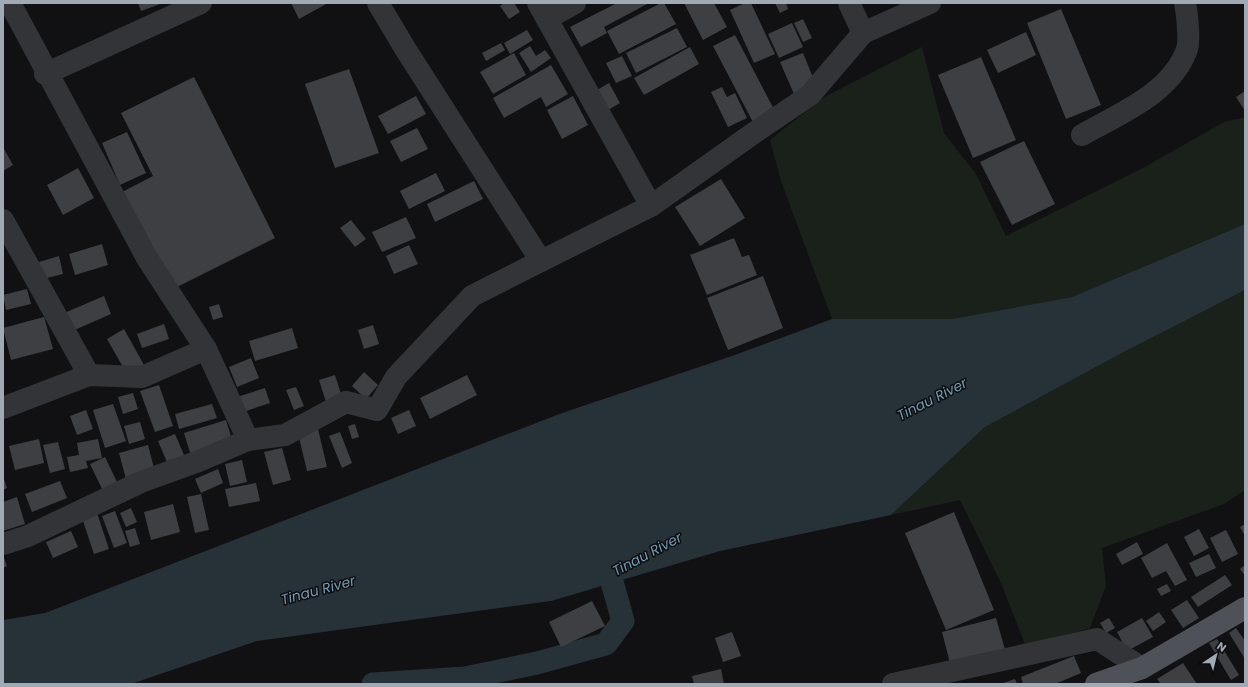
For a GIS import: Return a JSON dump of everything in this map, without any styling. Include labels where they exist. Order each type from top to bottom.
[{"type":"main road","points":[[1096,684],[1142,668],[1245,608]]},
{"type":"street","points":[[10,3],[147,258],[206,350],[248,440]]},
{"type":"street","points":[[47,73],[201,3]]},
{"type":"street","points":[[378,3],[406,50],[541,261]]},
{"type":"street","points":[[575,3],[542,11],[651,206]]},
{"type":"street","points":[[849,3],[863,33]]},
{"type":"street","points":[[3,544],[28,536],[141,482],[199,462],[248,440],[285,436],[346,402],[377,410],[396,377],[472,296],[651,206],[810,95],[863,33],[930,3]]},
{"type":"street","points":[[1082,135],[1140,102],[1173,75],[1187,48],[1185,3]]},
{"type":"street","points":[[3,220],[89,375]]},
{"type":"street","points":[[3,408],[89,375],[142,377],[206,350]]},
{"type":"street","points":[[893,684],[1097,639],[1142,668]]},
{"type":"shaded area","points":[[922,47],[944,133],[976,174],[1006,236],[1143,168],[1224,122],[1245,117],[1245,224],[1072,297],[952,319],[832,319],[781,181],[770,140],[824,97]]},
{"type":"shaded area","points":[[1245,290],[1245,490],[1224,504],[1102,548],[1106,586],[1090,628],[1026,647],[1001,583],[960,500],[891,515],[985,427],[1120,354]]},
{"type":"water","name":"Tinau River","points":[[1245,224],[1245,290],[1120,354],[985,427],[891,515],[720,551],[551,601],[257,641],[131,684],[3,684],[3,620],[45,613],[562,413],[732,356],[832,319],[952,319],[1072,297]]},
{"type":"building","points":[[138,3],[163,3],[141,11]]},
{"type":"building","points":[[291,3],[328,3],[299,19]]},
{"type":"building","points":[[504,3],[514,3],[520,12],[509,19],[500,6]]},
{"type":"building","points":[[617,3],[649,3],[604,27],[607,33],[581,47],[570,27]]},
{"type":"building","points":[[661,3],[664,3],[676,24],[619,54],[607,31]]},
{"type":"building","points":[[684,3],[714,3],[727,27],[703,40]]},
{"type":"building","points":[[745,3],[751,3],[775,54],[754,63],[730,10]]},
{"type":"building","points":[[775,3],[786,3],[788,9],[780,13]]},
{"type":"building","points":[[1061,9],[1101,105],[1066,119],[1027,23]]},
{"type":"building","points":[[803,19],[812,38],[803,42],[794,23]]},
{"type":"building","points":[[792,23],[803,47],[779,58],[768,34]]},
{"type":"building","points":[[677,28],[687,47],[636,73],[626,53]]},
{"type":"building","points":[[527,30],[533,40],[510,54],[504,43]]},
{"type":"building","points":[[1026,32],[1036,55],[998,73],[987,50]]},
{"type":"building","points":[[735,35],[777,115],[755,126],[713,46]]},
{"type":"building","points":[[501,43],[505,50],[486,61],[482,53]]},
{"type":"building","points":[[530,46],[536,56],[545,50],[551,58],[531,72],[519,53]]},
{"type":"building","points":[[690,47],[699,64],[644,95],[634,78]]},
{"type":"building","points":[[514,53],[526,75],[493,94],[480,72]]},
{"type":"building","points":[[803,53],[816,85],[794,94],[780,62]]},
{"type":"building","points":[[622,56],[632,76],[616,83],[606,63]]},
{"type":"building","points":[[981,57],[1016,140],[973,158],[938,75]]},
{"type":"building","points":[[551,65],[568,94],[546,107],[541,97],[504,118],[493,98]]},
{"type":"building","points":[[349,69],[379,153],[335,168],[305,84]]},
{"type":"building","points":[[194,77],[275,238],[171,290],[122,192],[153,176],[121,113]]},
{"type":"building","points":[[609,83],[620,103],[608,110],[597,90]]},
{"type":"building","points":[[722,87],[727,97],[735,93],[747,118],[728,127],[711,92]]},
{"type":"building","points":[[1245,91],[1245,111],[1236,97]]},
{"type":"building","points":[[416,96],[426,114],[388,134],[378,116]]},
{"type":"building","points":[[573,96],[588,125],[562,139],[547,110]]},
{"type":"building","points":[[417,128],[428,149],[401,162],[390,141]]},
{"type":"building","points":[[127,132],[146,173],[120,185],[102,143]]},
{"type":"building","points":[[1024,141],[1055,204],[1012,225],[980,162]]},
{"type":"building","points":[[3,147],[13,165],[3,171]]},
{"type":"building","points":[[78,168],[94,198],[63,215],[47,185]]},
{"type":"building","points":[[436,173],[445,191],[409,209],[400,191]]},
{"type":"building","points":[[721,179],[745,218],[700,246],[675,207]]},
{"type":"building","points":[[474,181],[483,199],[435,222],[427,204]]},
{"type":"building","points":[[406,217],[416,238],[382,252],[372,232]]},
{"type":"building","points":[[351,220],[366,239],[355,247],[340,228]]},
{"type":"building","points":[[734,238],[742,257],[749,255],[757,275],[707,295],[690,255]]},
{"type":"building","points":[[102,244],[108,265],[75,275],[69,254]]},
{"type":"building","points":[[409,245],[418,264],[394,274],[386,256]]},
{"type":"building","points":[[59,256],[63,274],[43,279],[39,262]]},
{"type":"building","points":[[763,276],[783,328],[728,350],[707,298]]},
{"type":"building","points":[[27,289],[31,304],[6,310],[3,295]]},
{"type":"building","points":[[104,296],[111,314],[70,332],[62,314]]},
{"type":"building","points":[[219,304],[223,317],[213,320],[209,307]]},
{"type":"building","points":[[44,317],[53,349],[11,360],[3,328]]},
{"type":"building","points":[[164,324],[169,339],[142,348],[137,334]]},
{"type":"building","points":[[373,325],[379,344],[364,349],[358,330]]},
{"type":"building","points":[[292,328],[298,348],[255,361],[249,341]]},
{"type":"building","points":[[124,329],[144,365],[127,374],[107,339]]},
{"type":"building","points":[[251,358],[259,378],[237,387],[229,367]]},
{"type":"building","points":[[364,372],[378,385],[366,399],[352,386]]},
{"type":"building","points":[[335,375],[342,397],[326,402],[319,380]]},
{"type":"building","points":[[467,375],[477,395],[430,419],[420,398]]},
{"type":"building","points":[[159,385],[173,426],[155,432],[140,391]]},
{"type":"building","points":[[296,387],[304,406],[294,410],[286,390]]},
{"type":"building","points":[[265,388],[270,403],[243,412],[237,397]]},
{"type":"building","points":[[133,393],[138,409],[123,414],[118,397]]},
{"type":"building","points":[[113,404],[126,441],[105,448],[93,410]]},
{"type":"building","points":[[212,404],[217,418],[179,429],[175,414]]},
{"type":"building","points":[[86,410],[93,429],[77,435],[70,416]]},
{"type":"building","points":[[409,410],[416,426],[398,434],[391,418]]},
{"type":"building","points":[[226,420],[233,443],[191,456],[184,433]]},
{"type":"building","points":[[140,422],[145,439],[129,444],[124,426]]},
{"type":"building","points":[[355,424],[359,437],[352,439],[348,426]]},
{"type":"building","points":[[318,429],[327,467],[307,471],[298,433]]},
{"type":"building","points":[[340,432],[352,463],[342,468],[329,436]]},
{"type":"building","points":[[175,434],[187,462],[170,469],[158,441]]},
{"type":"building","points":[[39,439],[44,463],[15,470],[9,446]]},
{"type":"building","points":[[98,439],[102,458],[86,461],[88,468],[70,472],[67,457],[79,455],[77,443]]},
{"type":"building","points":[[58,442],[65,469],[50,473],[43,445]]},
{"type":"building","points":[[148,445],[155,472],[126,479],[119,453]]},
{"type":"building","points":[[282,448],[291,480],[273,485],[264,452]]},
{"type":"building","points":[[105,457],[117,482],[102,489],[90,464]]},
{"type":"building","points":[[242,460],[247,482],[230,486],[225,464]]},
{"type":"building","points":[[218,469],[223,483],[201,493],[195,479]]},
{"type":"building","points":[[3,476],[7,488],[3,490]]},
{"type":"building","points":[[60,481],[67,498],[32,512],[25,494]]},
{"type":"building","points":[[256,483],[260,501],[229,507],[225,489]]},
{"type":"building","points":[[201,494],[209,530],[195,533],[187,497]]},
{"type":"building","points":[[17,497],[25,524],[3,531],[3,502]]},
{"type":"building","points":[[173,504],[180,532],[151,540],[144,512]]},
{"type":"building","points":[[131,508],[137,522],[126,527],[120,513]]},
{"type":"building","points":[[115,511],[127,543],[114,548],[102,516]]},
{"type":"building","points":[[954,512],[994,610],[946,630],[905,533]]},
{"type":"building","points":[[97,513],[109,549],[94,554],[82,518]]},
{"type":"building","points":[[1245,524],[1245,536],[1240,527]]},
{"type":"building","points":[[135,528],[140,544],[130,547],[125,531]]},
{"type":"building","points":[[1199,529],[1209,548],[1194,556],[1184,537]]},
{"type":"building","points":[[1226,530],[1238,554],[1222,562],[1210,538]]},
{"type":"building","points":[[71,531],[78,547],[53,558],[46,542]]},
{"type":"building","points":[[1137,542],[1143,554],[1122,565],[1116,554]]},
{"type":"building","points":[[1167,543],[1187,580],[1175,586],[1166,571],[1152,578],[1141,558]]},
{"type":"building","points":[[1209,554],[1216,568],[1196,577],[1189,563]]},
{"type":"building","points":[[3,555],[7,566],[3,568]]},
{"type":"building","points":[[1245,565],[1245,576],[1240,569]]},
{"type":"building","points":[[1225,575],[1232,585],[1198,607],[1191,597]]},
{"type":"building","points":[[1167,584],[1171,591],[1161,596],[1157,589]]},
{"type":"building","points":[[1187,600],[1199,618],[1183,628],[1171,610]]},
{"type":"building","points":[[592,601],[605,626],[561,647],[549,622]]},
{"type":"building","points":[[1159,612],[1166,622],[1153,631],[1146,621]]},
{"type":"building","points":[[996,618],[1006,653],[951,667],[942,632]]},
{"type":"building","points":[[1109,618],[1115,628],[1106,633],[1100,623]]},
{"type":"building","points":[[1142,618],[1153,637],[1127,651],[1117,632]]},
{"type":"building","points":[[1236,628],[1245,641],[1245,659],[1229,633]]},
{"type":"building","points":[[732,632],[741,656],[723,662],[715,638]]},
{"type":"building","points":[[1217,639],[1239,675],[1231,680],[1209,643]]},
{"type":"building","points":[[1074,656],[1081,673],[1055,684],[1023,684],[1021,677]]},
{"type":"building","points":[[1183,663],[1197,684],[1161,684],[1157,679]]},
{"type":"building","points":[[721,669],[724,684],[694,684],[692,676]]},
{"type":"building","points":[[1015,679],[1017,684],[1000,684]]},
{"type":"waterway","name":"Tinau River","points":[[373,684],[465,678],[537,663],[606,644],[623,621],[610,575]]}]
